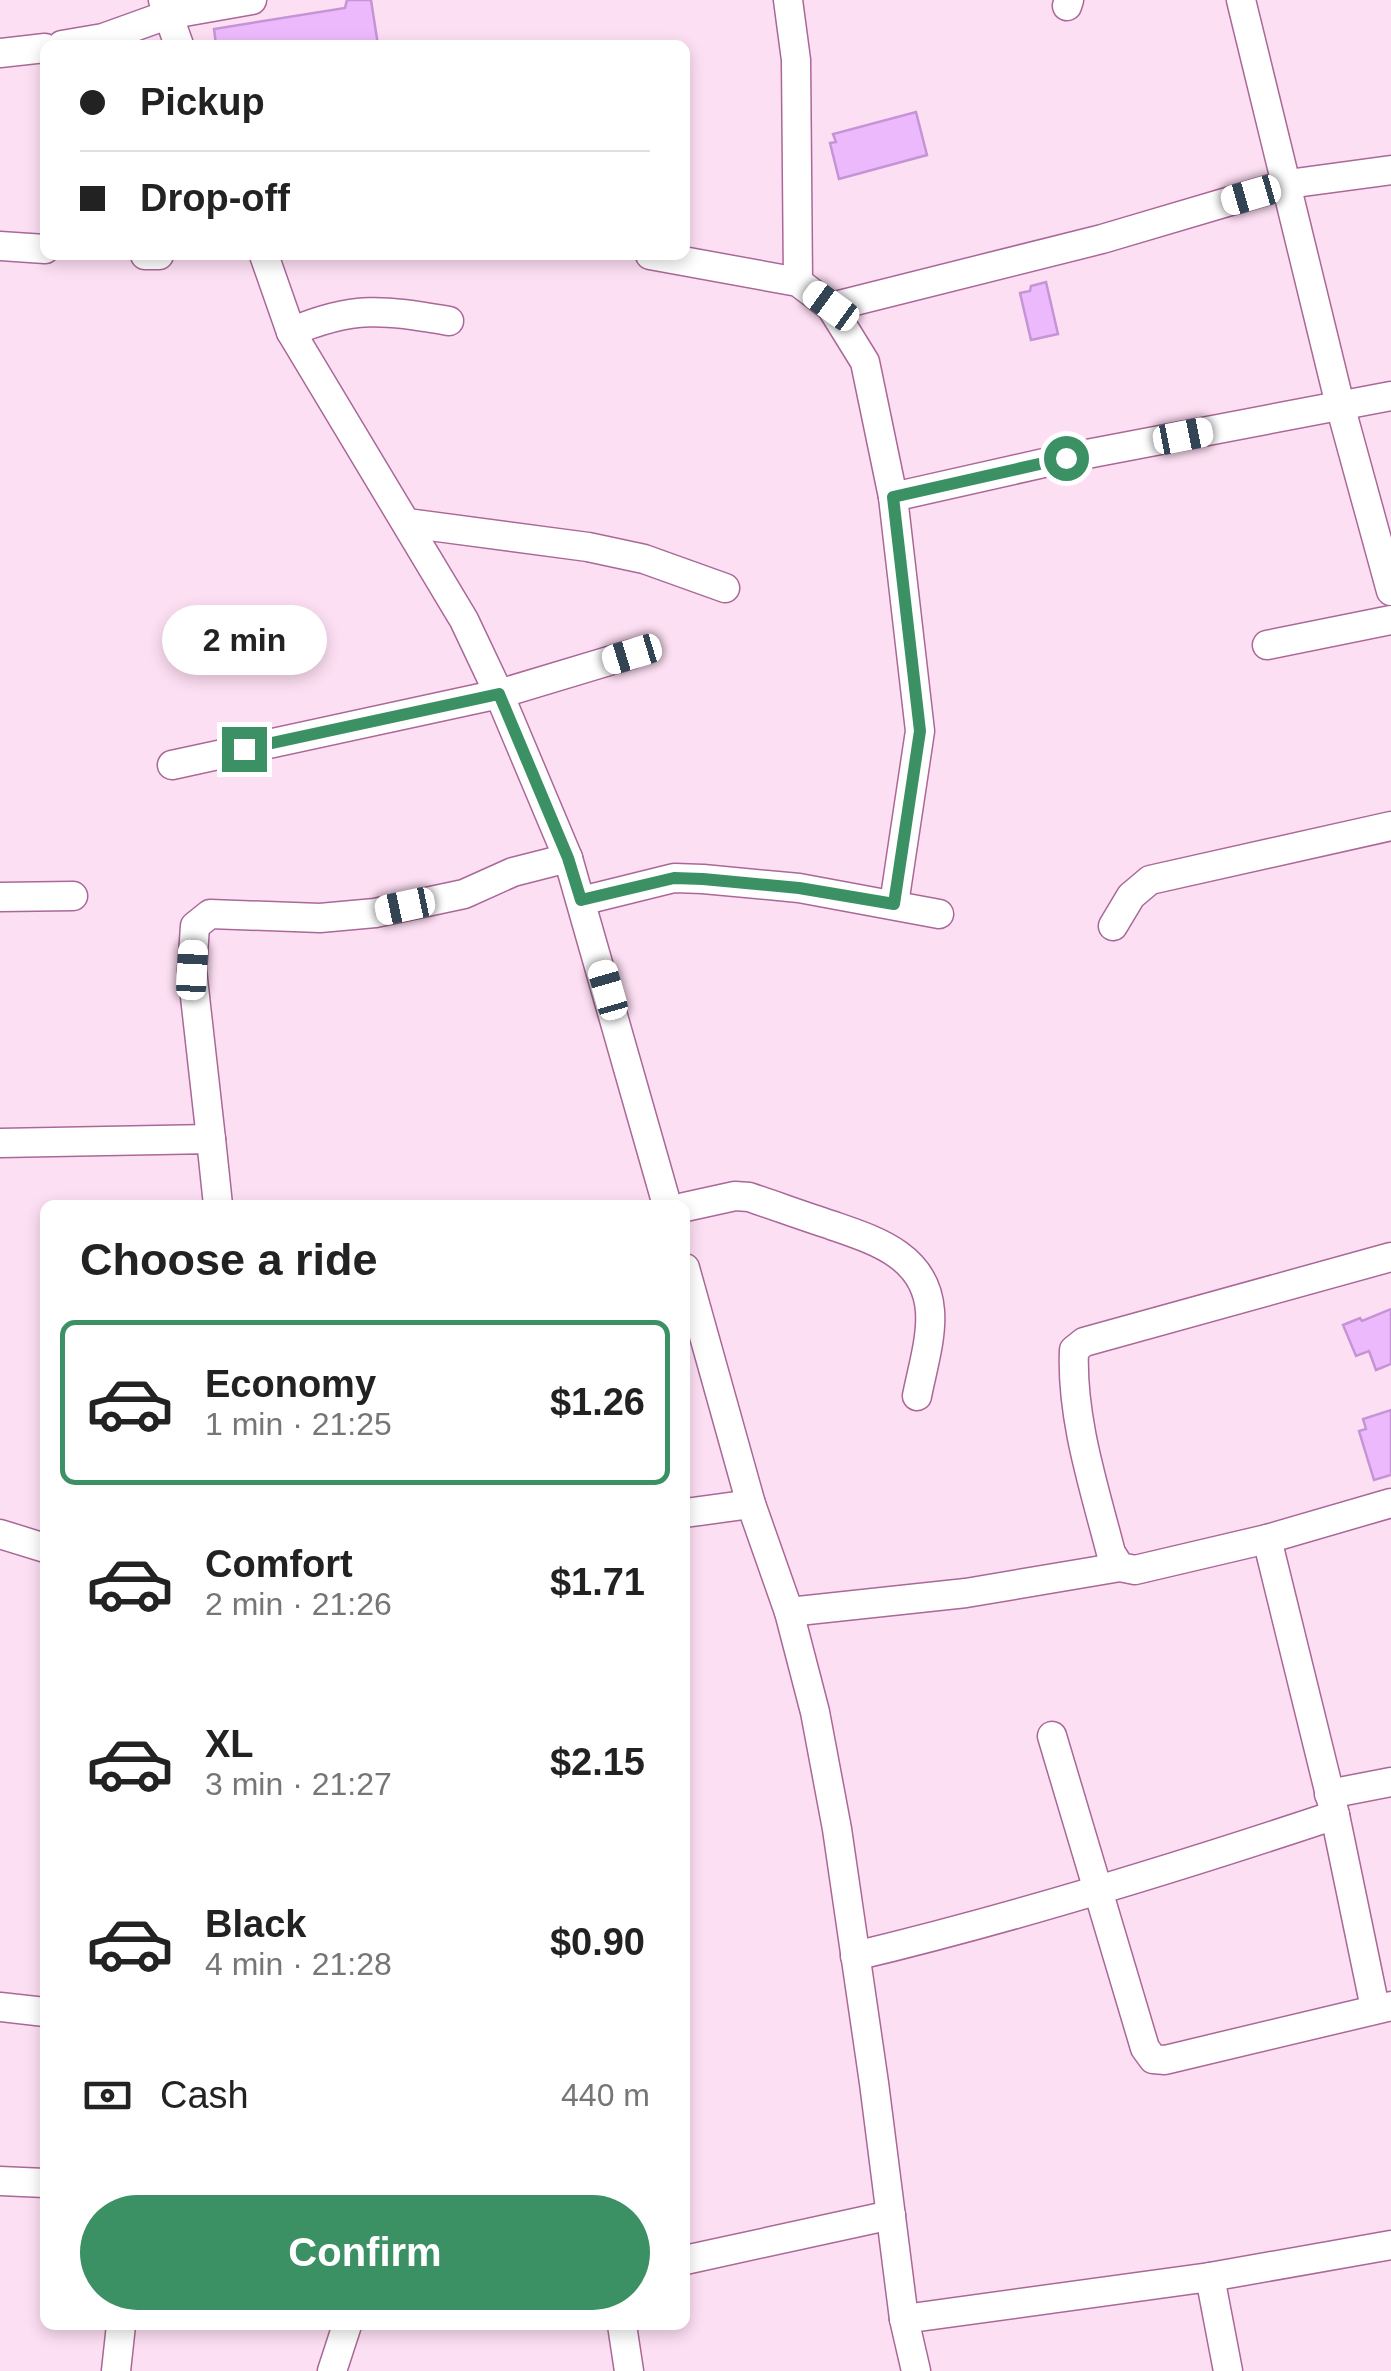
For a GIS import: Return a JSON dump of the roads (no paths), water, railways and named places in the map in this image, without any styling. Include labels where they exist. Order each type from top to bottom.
[{"type":"street","points":[[788,0],[796,60],[798,282]]},
{"type":"street","points":[[1242,0],[1340,406],[1391,591]]},
{"type":"street","points":[[91,40],[165,7],[246,1]]},
{"type":"street","points":[[165,7],[177,40]]},
{"type":"street","points":[[0,53],[40,49]]},
{"type":"street","points":[[831,306],[1102,238],[1288,184],[1391,170]]},
{"type":"street","points":[[0,246],[40,249]]},
{"type":"street","points":[[266,260],[292,332],[464,620],[499,694],[568,858],[667,1200]]},
{"type":"street","points":[[677,260],[798,282],[831,306],[865,362],[893,497],[920,731],[894,904]]},
{"type":"street","points":[[292,332],[324,318],[355,311],[392,312],[449,322]]},
{"type":"street","points":[[893,497],[1066,458],[1391,396]]},
{"type":"street","points":[[407,523],[588,547],[644,559],[725,588]]},
{"type":"street","points":[[1267,646],[1391,620]]},
{"type":"street","points":[[172,765],[499,694],[632,654]]},
{"type":"street","points":[[1113,926],[1130,896],[1150,880],[1391,826]]},
{"type":"street","points":[[218,1200],[192,970],[195,926],[200,918],[210,914],[320,918],[375,913],[464,894],[513,872],[568,858]]},
{"type":"street","points":[[581,900],[688,878],[799,888],[939,914]]},
{"type":"street","points":[[0,897],[73,896]]},
{"type":"street","points":[[0,1143],[212,1139]]},
{"type":"street","points":[[690,1206],[749,1196],[872,1237],[894,1249],[925,1289],[930,1311],[917,1396]]},
{"type":"street","points":[[1120,1567],[1111,1553],[1082,1440],[1074,1350],[1084,1342],[1391,1256]]},
{"type":"street","points":[[690,1286],[751,1504],[789,1612],[818,1731],[855,1956],[904,2318],[916,2371]]},
{"type":"street","points":[[789,1612],[966,1593],[1120,1567],[1135,1570],[1391,1502]]},
{"type":"street","points":[[690,1512],[751,1504]]},
{"type":"street","points":[[0,1534],[40,1546]]},
{"type":"street","points":[[1052,1736],[1145,2048],[1153,2058],[1165,2060],[1383,2007],[1267,1538]]},
{"type":"street","points":[[855,1956],[1100,1892],[1391,1782]]},
{"type":"street","points":[[0,2007],[40,2011]]},
{"type":"street","points":[[0,2181],[40,2184]]},
{"type":"street","points":[[690,2259],[891,2215]]},
{"type":"street","points":[[904,2318],[1210,2277],[1391,2245]]},
{"type":"street","points":[[1210,2277],[1228,2371]]},
{"type":"street","points":[[116,2371],[120,2330]]},
{"type":"street","points":[[332,2371],[346,2330]]},
{"type":"street","points":[[623,2330],[629,2371]]}]
